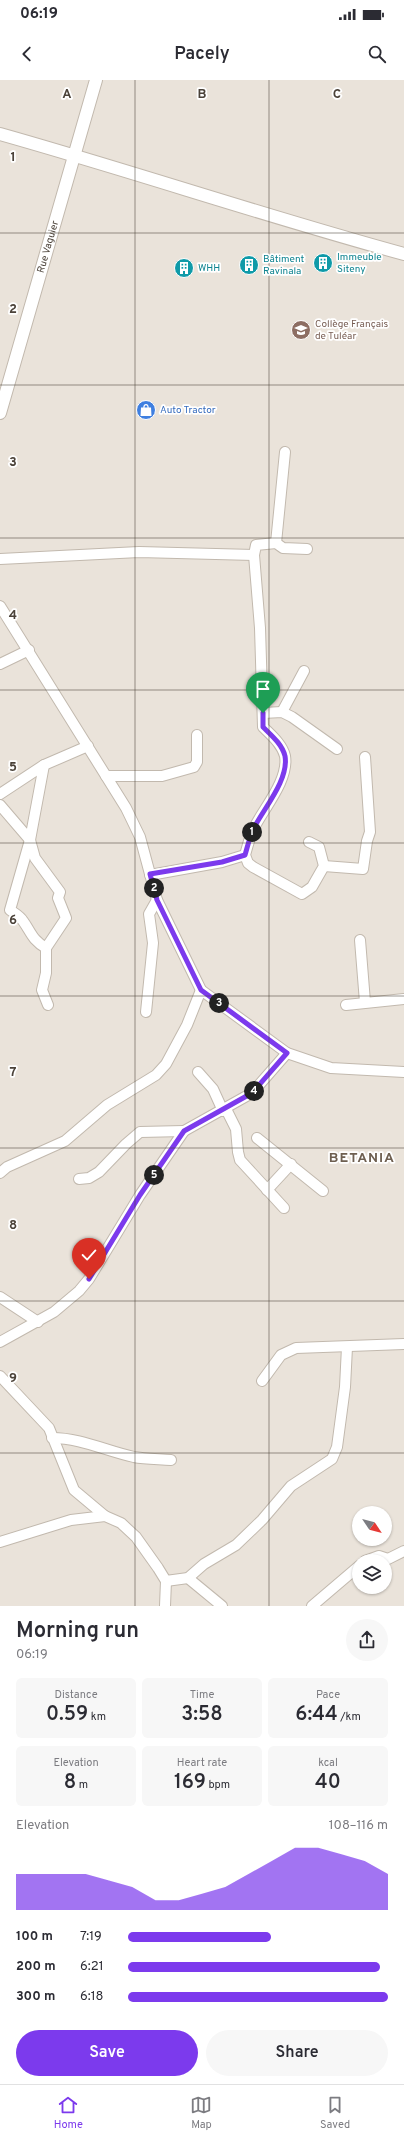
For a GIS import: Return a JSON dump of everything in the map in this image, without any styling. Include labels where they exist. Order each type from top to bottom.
[{"type":"street","name":"Rue Vaguier","points":[[0,413],[96,80]]},
{"type":"street","points":[[0,134],[74,155],[313,229],[404,254]]},
{"type":"street","points":[[276,543],[285,452]]},
{"type":"street","points":[[307,548],[283,548],[276,543],[256,545],[254,555],[260,628],[263,727],[279,744],[285,756],[284,768],[278,789],[255,826],[245,855],[248,863],[253,867],[302,894],[312,887],[324,866],[319,847],[309,842]]},
{"type":"street","points":[[0,559],[139,552],[254,555]]},
{"type":"street","points":[[0,606],[29,650],[126,808],[140,837],[157,900],[201,990],[287,1053],[331,1068],[404,1072]]},
{"type":"street","points":[[0,664],[29,650]]},
{"type":"street","points":[[282,712],[304,671]]},
{"type":"street","points":[[263,713],[282,712],[306,725],[337,749]]},
{"type":"street","points":[[106,776],[162,776],[194,768],[197,762],[197,734]]},
{"type":"street","points":[[0,794],[44,765],[88,746]]},
{"type":"street","points":[[324,866],[363,869],[367,841],[370,832],[365,757]]},
{"type":"street","points":[[44,765],[30,840],[10,910],[23,920],[27,930],[40,945],[46,948]]},
{"type":"street","points":[[0,805],[30,840],[35,858],[60,892],[58,898],[66,918],[46,948],[46,973],[42,990],[48,1005]]},
{"type":"street","points":[[150,874],[222,862],[245,855]]},
{"type":"street","points":[[146,1012],[153,943],[149,914],[157,900]]},
{"type":"street","points":[[360,940],[365,1002]]},
{"type":"street","points":[[0,1173],[7,1167],[65,1141],[107,1105],[156,1075],[166,1064],[180,1038],[201,990]]},
{"type":"street","points":[[346,1005],[404,999]]},
{"type":"street","points":[[79,1179],[89,1178],[100,1172],[126,1144],[140,1132],[184,1131],[224,1110],[252,1093],[287,1053]]},
{"type":"street","points":[[198,1072],[213,1089],[236,1129],[240,1160],[284,1208]]},
{"type":"street","points":[[0,1342],[54,1312],[79,1291],[89,1279],[140,1195],[184,1131]]},
{"type":"street","points":[[257,1138],[323,1191]]},
{"type":"street","points":[[267,1190],[291,1164]]},
{"type":"street","points":[[0,1297],[38,1322]]},
{"type":"street","points":[[262,1381],[281,1355],[296,1348],[347,1347],[360,1344],[404,1344]]},
{"type":"street","points":[[166,1580],[188,1578],[204,1564],[236,1545],[262,1520],[291,1486],[332,1459],[337,1447],[345,1386],[347,1347]]},
{"type":"street","points":[[0,1376],[48,1428],[64,1461],[70,1484],[74,1490],[105,1516],[121,1524],[136,1537],[166,1580],[165,1606]]},
{"type":"street","points":[[52,1438],[63,1438],[134,1457],[171,1460]]},
{"type":"street","points":[[0,1542],[71,1520],[105,1516]]},
{"type":"street","points":[[392,1557],[404,1551]]},
{"type":"street","points":[[312,1606],[352,1572]]},
{"type":"street","points":[[188,1578],[222,1606]]},
{"type":"shaded area","points":[[0,80],[404,80],[404,1606],[0,1606]]},
{"type":"place","name":"Immeuble Siteny","points":[[323,263]]},
{"type":"place","name":"Bâtiment Ravinala","points":[[249,265]]},
{"type":"place","name":"WHH","points":[[184,268]]},
{"type":"place","name":"Collège Français de Tuléar","points":[[301,330]]},
{"type":"place","name":"Auto Tractor","points":[[146,410]]},
{"type":"district","name":"BETANIA","points":[[362,1158]]},
{"type":"route","points":[[89,1279],[140,1195],[184,1131],[223,1111],[252,1093],[287,1053],[201,990],[157,900],[150,874],[222,862],[245,855],[255,826],[278,789],[284,768],[285,756],[279,744],[263,727],[263,713]]}]
